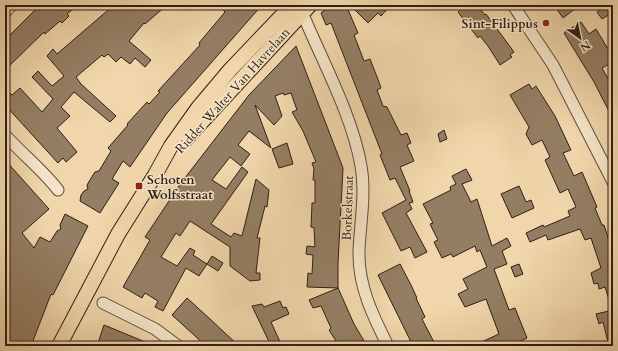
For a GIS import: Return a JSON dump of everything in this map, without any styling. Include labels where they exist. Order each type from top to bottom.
[{"type":"main road","name":"Ridder Walter Van Havrelaan","points":[[59,346],[118,234],[155,175],[170,146],[198,108],[230,70],[301,7]]},
{"type":"main road","name":"Ridder Walter Van Havrelaan","points":[[68,346],[83,301]]},
{"type":"street","points":[[5,12],[12,5]]},
{"type":"street","points":[[512,5],[553,65],[613,182]]},
{"type":"street","name":"Borkelstraat","points":[[301,7],[356,144],[363,180],[359,253],[361,274],[370,309],[388,346]]},
{"type":"street","points":[[5,135],[23,155],[47,176],[58,190]]},
{"type":"street","points":[[102,303],[155,329],[178,346]]},
{"type":"building","points":[[40,5],[78,5],[67,14],[69,16],[62,23],[60,21],[45,34],[44,32],[5,70],[5,40]]},
{"type":"building","points":[[114,5],[167,5],[145,24],[144,23],[129,41],[151,60],[145,67],[135,58],[130,64],[121,57],[116,62],[108,54],[104,57],[102,55],[76,77],[81,84],[116,116],[110,122],[74,92],[61,107],[70,116],[57,128],[77,152],[66,162],[63,158],[58,163],[5,105],[5,88],[12,95],[20,88],[42,112],[53,99],[32,77],[38,71],[52,86],[64,76],[47,56],[53,49],[57,54]]},
{"type":"building","points":[[226,5],[262,5],[167,113],[130,167],[123,161],[112,179],[119,183],[100,213],[80,201],[81,195],[88,189],[87,185],[93,175],[95,172],[99,171],[111,151],[108,148],[128,125],[127,124],[147,102],[149,104],[160,92],[158,91],[200,45],[199,43],[225,12],[223,10]]},
{"type":"building","points":[[331,5],[346,5],[358,33],[354,35],[364,61],[370,59],[379,82],[381,88],[377,90],[383,106],[387,107],[401,135],[407,133],[411,143],[407,145],[414,161],[400,167],[413,202],[409,203],[412,209],[406,213],[427,252],[415,258],[410,247],[401,251],[382,213],[406,200],[395,178],[390,180],[380,155],[382,154],[331,23],[326,25],[321,13]]},
{"type":"building","points":[[350,5],[365,5],[368,7],[369,5],[391,5],[381,16],[378,13],[368,23]]},
{"type":"building","points":[[460,5],[477,5],[485,15],[486,14],[514,52],[510,55],[512,57],[500,65],[488,46],[480,36],[478,38],[458,12],[462,8]]},
{"type":"building","points":[[554,5],[580,5],[563,18]]},
{"type":"building","points":[[605,6],[610,14],[602,19],[597,12]]},
{"type":"building","points":[[581,22],[589,34],[596,29],[608,49],[613,46],[613,62],[602,68],[610,82],[613,80],[613,119],[594,82],[564,33]]},
{"type":"building","points":[[296,46],[343,168],[338,288],[307,287],[308,273],[312,274],[313,255],[306,254],[307,246],[315,247],[314,228],[311,227],[312,203],[315,203],[315,180],[313,180],[314,169],[312,163],[316,162],[303,131],[292,112],[297,110],[291,93],[284,95],[283,93],[275,96],[282,116],[274,125],[255,105],[271,148],[249,131],[238,145],[250,154],[241,166],[230,157],[212,180],[226,189],[242,167],[248,172],[211,224],[231,237],[234,233],[242,236],[256,179],[269,190],[267,207],[265,206],[257,238],[260,238],[256,273],[260,273],[260,280],[250,281],[230,266],[230,247],[190,221],[180,236],[176,233],[161,257],[177,266],[190,248],[195,251],[193,255],[207,264],[199,276],[186,268],[163,311],[155,307],[158,301],[145,293],[142,298],[123,287],[150,240],[145,237],[181,183],[249,95]]},
{"type":"building","points":[[529,84],[532,89],[536,86],[555,116],[571,150],[563,153],[574,176],[582,172],[597,207],[595,208],[602,225],[604,225],[613,253],[613,306],[611,306],[605,287],[599,289],[598,283],[594,284],[591,273],[601,268],[591,238],[585,240],[580,229],[548,240],[546,235],[530,242],[526,233],[543,225],[544,227],[570,216],[568,211],[576,207],[568,189],[560,193],[545,160],[550,157],[542,140],[532,145],[526,134],[529,127],[510,95]]},
{"type":"building","points":[[444,130],[447,139],[440,142],[438,134]]},
{"type":"building","points":[[287,143],[293,164],[279,168],[272,149]]},
{"type":"building","points":[[5,160],[49,209],[22,233],[34,248],[40,237],[50,242],[57,231],[61,229],[60,225],[65,214],[88,226],[53,295],[51,294],[31,346],[5,346]]},
{"type":"building","points":[[466,169],[472,180],[462,184],[471,202],[477,199],[492,246],[507,238],[511,246],[502,251],[507,264],[494,269],[509,310],[515,308],[527,338],[511,346],[473,346],[499,334],[486,299],[465,307],[458,294],[468,289],[463,279],[487,267],[480,250],[477,252],[475,246],[453,257],[451,254],[442,258],[434,242],[438,240],[430,224],[433,223],[423,204],[451,190],[450,187],[456,184],[452,176]]},
{"type":"building","points":[[519,186],[526,202],[531,200],[534,208],[512,218],[501,194]]},
{"type":"building","points":[[212,256],[223,263],[218,271],[207,264]]},
{"type":"building","points":[[400,264],[425,317],[422,319],[436,346],[413,346],[378,275]]},
{"type":"building","points":[[519,264],[523,274],[515,277],[511,267]]},
{"type":"building","points":[[338,288],[354,324],[367,346],[351,346],[349,343],[342,346],[325,346],[336,341],[329,330],[331,328],[321,306],[313,308],[309,300]]},
{"type":"building","points":[[187,298],[239,346],[206,346],[172,315]]},
{"type":"building","points":[[280,301],[283,308],[286,307],[289,314],[271,322],[282,346],[271,346],[252,306],[262,304],[264,307]]},
{"type":"building","points":[[613,310],[613,346],[609,346],[603,322],[599,324],[596,314]]},
{"type":"building","points":[[104,325],[155,346],[97,346]]},
{"type":"place","name":"Sint-Filippus","points":[[546,23]]},
{"type":"place","name":"Schoten Wolfsstraat","points":[[139,186]]}]
